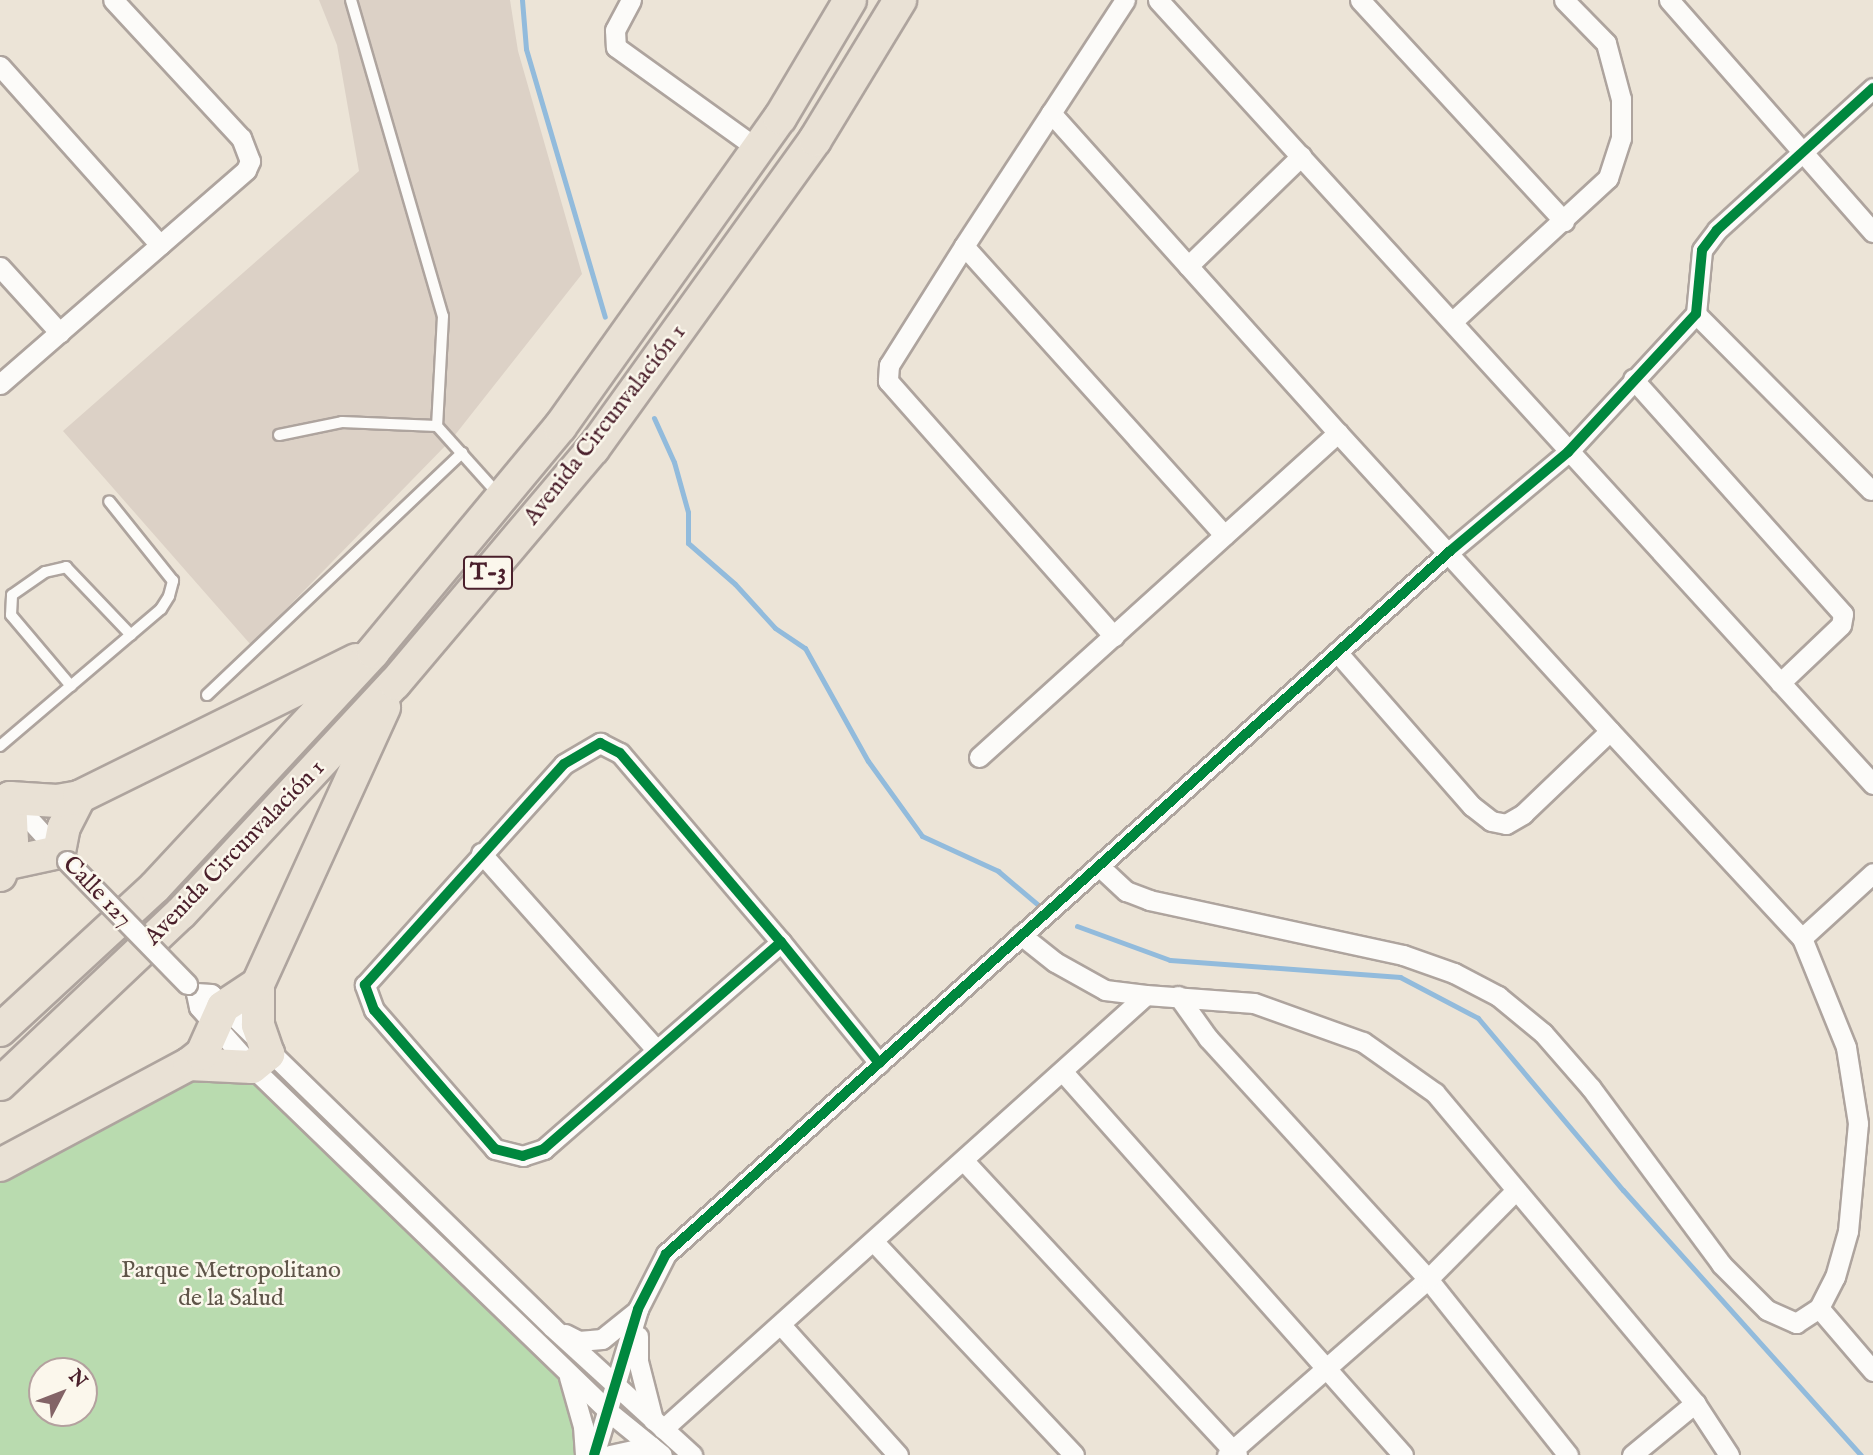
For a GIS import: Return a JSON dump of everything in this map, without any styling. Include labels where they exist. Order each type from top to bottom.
[{"type":"main road","name":"Avenida Circunvalación 1","points":[[0,1030],[155,887],[373,652],[559,427],[758,149],[850,0]]},
{"type":"main road","name":"Avenida Circunvalación 1","points":[[0,1084],[181,913],[396,683],[593,449],[815,140],[900,0]]},
{"type":"main road","points":[[79,797],[64,827],[63,857],[4,869],[5,794],[57,802],[79,797],[373,652]]},
{"type":"main road","points":[[189,1064],[260,1060],[258,984],[396,683]]},
{"type":"main road","points":[[0,1165],[189,1064],[202,1054],[205,1001],[258,984]]},
{"type":"street","points":[[0,384],[246,170],[249,149],[113,0]]},
{"type":"street","points":[[631,0],[615,30],[616,47],[758,149]]},
{"type":"street","points":[[1114,636],[888,382],[889,365],[1125,0]]},
{"type":"street","points":[[1158,0],[1873,784]]},
{"type":"street","points":[[1360,0],[1564,221]]},
{"type":"street","points":[[1453,321],[1608,178],[1621,138],[1621,99],[1605,43],[1564,0]]},
{"type":"street","points":[[1670,0],[1873,232]]},
{"type":"street","points":[[0,66],[160,246]]},
{"type":"street","points":[[594,1455],[617,1389],[639,1309],[666,1254],[1450,551],[1568,452],[1696,314],[1702,250],[1717,230],[1805,154],[1873,88]]},
{"type":"street","points":[[1051,113],[1338,433],[1450,551],[1610,731],[1802,938],[1846,1047],[1858,1123],[1848,1231],[1835,1277],[1819,1308],[1804,1320],[1785,1321],[1746,1292],[1683,1215],[1591,1088],[1542,1033],[1497,996],[1454,973],[1403,955],[1149,900],[1126,891],[1099,866]]},
{"type":"street","points":[[1188,267],[1301,156]]},
{"type":"street","points":[[964,246],[1224,535]]},
{"type":"street","points":[[0,267],[60,333]]},
{"type":"street","points":[[1696,314],[1871,490]]},
{"type":"street","points":[[1633,379],[1843,614],[1841,625],[1780,682]]},
{"type":"street","points":[[979,757],[1338,433]]},
{"type":"street","points":[[1337,652],[1472,806],[1491,821],[1506,824],[1523,814],[1610,731]]},
{"type":"street","points":[[781,942],[655,1048],[544,1149],[523,1156],[495,1149],[374,1010],[365,985],[481,853],[564,764],[600,743],[620,753],[781,942],[879,1063]]},
{"type":"street","name":"Calle 127","points":[[5,794],[260,1060]]},
{"type":"street","points":[[481,853],[655,1048]]},
{"type":"street","points":[[1802,938],[1873,873]]},
{"type":"street","points":[[1021,935],[1055,962],[1105,990],[1254,1003],[1363,1042],[1435,1093],[1695,1403],[1729,1455]]},
{"type":"street","points":[[658,1425],[781,1325],[1146,995]]},
{"type":"street","points":[[1178,996],[1208,1038],[1428,1279],[1568,1455]]},
{"type":"street","points":[[260,1060],[690,1454]]},
{"type":"street","points":[[260,1060],[568,1372],[609,1412],[657,1451]]},
{"type":"street","points":[[1063,1072],[1403,1455]]},
{"type":"street","points":[[964,1161],[1232,1453],[1428,1279],[1516,1190]]},
{"type":"street","points":[[874,1242],[1074,1455]]},
{"type":"street","points":[[1819,1308],[1873,1371]]},
{"type":"street","points":[[552,1327],[589,1342],[614,1332],[639,1309]]},
{"type":"street","points":[[639,1309],[638,1361],[658,1425]]},
{"type":"street","points":[[781,1325],[898,1455]]},
{"type":"street","points":[[568,1372],[583,1426],[585,1455]]},
{"type":"street","points":[[1632,1455],[1695,1403]]},
{"type":"street","points":[[610,1455],[657,1451]]},
{"type":"lane","points":[[351,0],[443,316],[437,426]]},
{"type":"lane","points":[[831,32],[840,0]]},
{"type":"lane","points":[[279,435],[342,422],[437,426],[501,497]]},
{"type":"lane","points":[[207,695],[462,453]]},
{"type":"lane","points":[[0,746],[161,610],[173,581],[109,501]]},
{"type":"lane","points":[[71,686],[11,615],[12,595],[45,572],[66,567],[131,635]]},
{"type":"shaded area","points":[[319,0],[510,0],[518,51],[582,274],[451,440],[251,645],[63,431],[359,171],[337,45]]},
{"type":"green space","name":"Parque Metropolitano de la Salud","points":[[189,1064],[252,1067],[567,1372],[585,1455],[0,1455],[0,1165]]},
{"type":"waterway","points":[[522,0],[526,49],[605,317]]},
{"type":"waterway","points":[[654,418],[674,462],[688,512],[688,543],[735,584],[775,628],[805,648],[868,761],[922,836],[998,871],[1037,904]]},
{"type":"waterway","points":[[1077,926],[1170,960],[1400,977],[1478,1018],[1623,1190],[1861,1455]]},
{"type":"cycle path","points":[[594,1455],[638,1309],[666,1254],[1450,551],[1568,452],[1696,314],[1702,250],[1717,230],[1873,88]]},
{"type":"cycle path","points":[[781,942],[544,1149],[523,1156],[495,1149],[374,1010],[365,985],[564,764],[600,743],[620,753],[781,942],[879,1063]]}]
